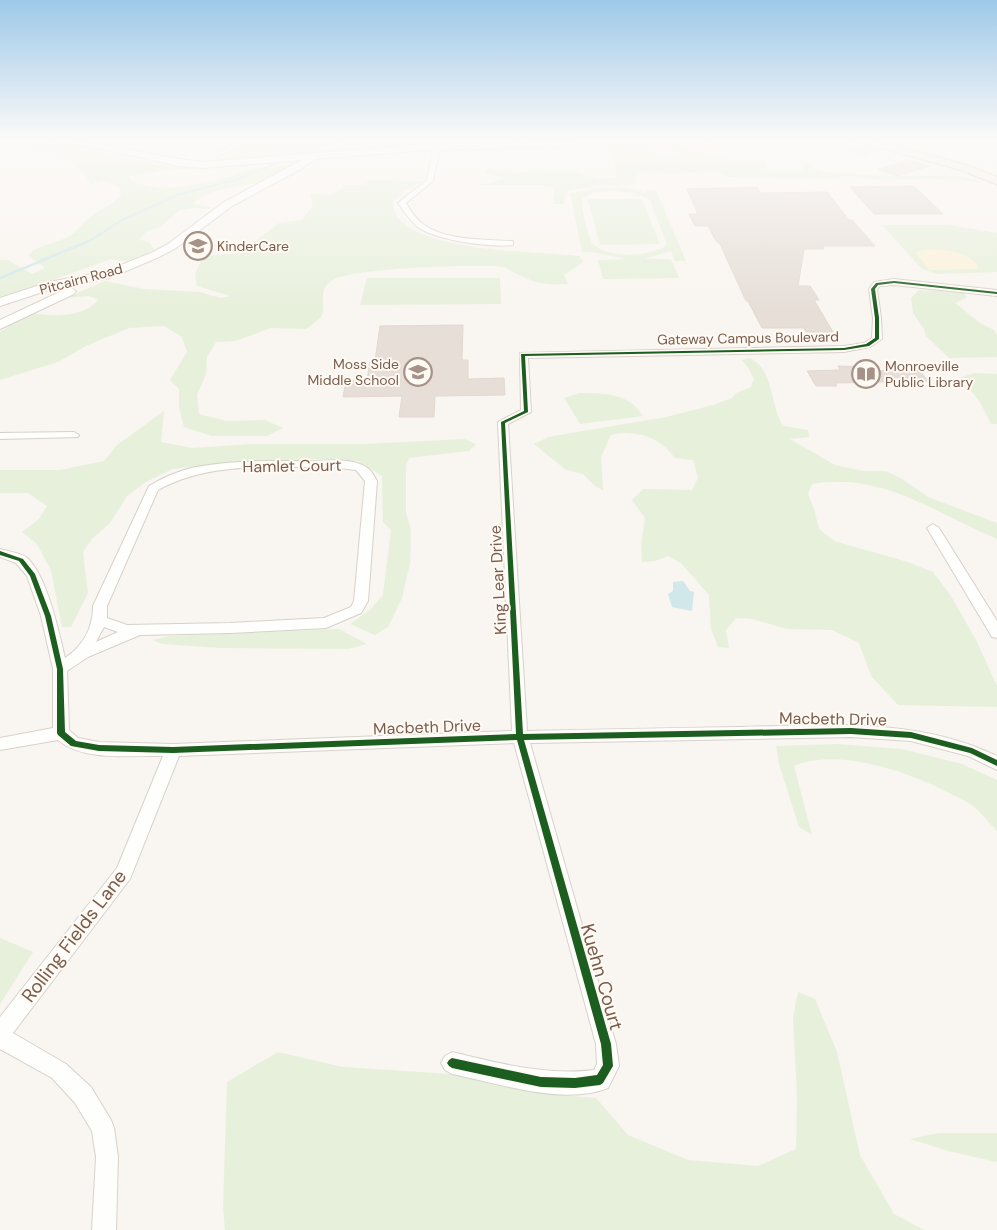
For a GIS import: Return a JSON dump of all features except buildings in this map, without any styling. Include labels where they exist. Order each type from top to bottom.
[{"type":"main road","name":"Pitcairn Road","points":[[0,302],[54,285],[106,275],[155,255],[172,246],[228,204],[243,196]]},
{"type":"main road","points":[[0,325],[106,275]]},
{"type":"street","points":[[410,196],[402,203],[422,227],[443,234],[476,241],[510,243]]},
{"type":"street","name":"Gateway Campus Boulevard","points":[[503,422],[526,412],[523,355],[844,349],[867,345],[877,339],[877,318],[872,289],[877,284],[894,282],[997,293]]},
{"type":"street","name":"King Lear Drive","points":[[503,422],[520,737]]},
{"type":"street","points":[[0,436],[74,435]]},
{"type":"street","name":"Hamlet Court","points":[[83,653],[100,621],[100,606],[153,488],[164,480],[193,471],[236,466],[353,465],[362,468],[369,474],[371,481],[361,601],[356,610],[326,623],[230,628],[126,630],[100,621]]},
{"type":"street","points":[[933,528],[997,633]]},
{"type":"street","points":[[0,553],[21,560],[33,575],[48,616],[60,669],[62,733],[0,744]]},
{"type":"street","name":"Hamlet Court","points":[[60,669],[83,653],[138,630]]},
{"type":"street","name":"Macbeth Drive","points":[[62,733],[74,744],[99,748],[173,750],[520,737],[851,731],[911,735],[972,751],[997,763]]},
{"type":"street","name":"Kuehn Court","points":[[452,1063],[541,1082],[575,1083],[600,1080],[608,1066],[606,1044],[520,737]]},
{"type":"street","name":"Rolling Fields Lane","points":[[0,1035],[124,873],[173,750]]},
{"type":"street","points":[[0,1035],[59,1071],[83,1094],[103,1128],[107,1157],[104,1230]]},
{"type":"green space","points":[[120,196],[203,196],[193,204],[211,207],[210,209],[194,208],[180,210],[160,227],[146,232],[139,239],[150,243],[154,249],[144,255],[122,261],[111,259],[28,289],[0,297],[0,260],[8,260],[32,274],[45,268],[28,255],[32,251],[72,234],[90,217]]},
{"type":"green space","points":[[311,196],[399,196],[393,202],[397,217],[412,229],[432,238],[483,248],[580,256],[583,262],[564,275],[568,284],[536,282],[505,268],[490,266],[415,268],[363,272],[344,276],[328,284],[323,294],[323,313],[321,317],[306,329],[271,328],[235,341],[216,342],[207,357],[206,374],[197,395],[199,414],[227,421],[265,420],[283,428],[267,436],[212,436],[184,427],[179,407],[179,389],[170,380],[187,352],[182,337],[164,326],[129,328],[86,346],[58,362],[0,380],[0,332],[28,313],[66,315],[84,310],[98,300],[89,296],[66,298],[105,281],[144,289],[200,292],[221,298],[230,296],[197,286],[195,274],[203,256],[240,253],[279,223],[302,220],[313,206]]},
{"type":"green space","points":[[553,196],[566,196],[564,204],[553,204]]},
{"type":"green space","points":[[571,196],[587,196],[582,199],[582,203],[589,236],[593,244],[608,252],[630,255],[651,252],[667,245],[650,200],[642,196],[659,196],[686,261],[675,261],[671,251],[644,259],[671,259],[679,278],[603,279],[598,260],[625,259],[593,252],[582,252]]},
{"type":"green space","points":[[588,199],[642,199],[660,244],[600,245]]},
{"type":"green space","points":[[882,225],[948,225],[997,233],[997,272],[938,274],[922,269]]},
{"type":"green space","points":[[367,278],[500,278],[501,304],[360,305]]},
{"type":"green space","points":[[919,290],[962,292],[967,297],[955,303],[980,323],[994,330],[997,335],[997,357],[949,358],[926,336],[924,329],[913,313],[911,298]]},
{"type":"green space","points":[[749,358],[757,363],[768,379],[779,418],[784,426],[808,430],[809,437],[790,439],[835,465],[863,471],[886,471],[902,479],[928,497],[997,523],[997,539],[908,497],[862,484],[838,482],[812,484],[808,494],[819,529],[834,541],[908,562],[933,572],[951,596],[976,640],[997,686],[997,707],[898,705],[871,676],[859,643],[832,630],[787,629],[752,619],[736,618],[726,630],[729,648],[718,647],[711,629],[709,595],[681,563],[668,556],[655,561],[642,562],[641,545],[645,518],[632,500],[643,489],[692,490],[698,478],[693,460],[675,458],[662,445],[646,436],[629,433],[611,435],[601,457],[603,490],[595,486],[583,474],[566,470],[534,444],[548,437],[666,417],[732,398],[736,393],[751,387],[754,379],[742,360]]},
{"type":"green space","points":[[975,373],[997,374],[997,424],[991,424],[981,404],[961,377]]},
{"type":"green space","points":[[580,393],[598,393],[615,396],[631,403],[643,416],[580,424],[564,398]]},
{"type":"green space","points":[[164,411],[161,442],[193,448],[252,444],[366,444],[464,439],[476,444],[469,451],[409,458],[406,466],[406,512],[411,531],[410,563],[402,598],[388,627],[375,635],[350,624],[370,610],[383,595],[391,530],[383,522],[382,476],[358,461],[312,459],[225,463],[172,469],[146,482],[127,496],[110,523],[92,539],[83,552],[88,593],[71,627],[62,627],[51,570],[37,544],[22,532],[39,519],[47,506],[28,493],[0,493],[0,470],[60,470],[104,461],[117,445]]},
{"type":"green space","points":[[339,629],[367,644],[348,649],[219,648],[163,644],[152,640],[170,636]]},
{"type":"green space","points":[[836,744],[902,749],[962,764],[997,780],[997,831],[973,806],[933,785],[873,764],[831,759],[812,761],[794,766],[812,835],[799,827],[779,764],[776,746]]},
{"type":"green space","points":[[0,938],[33,952],[0,1004]]},
{"type":"green space","points":[[798,992],[815,999],[837,1052],[860,1155],[894,1214],[924,1230],[225,1230],[223,1208],[227,1082],[278,1052],[343,1067],[450,1074],[546,1094],[596,1098],[628,1135],[688,1160],[758,1166],[796,1149],[797,1097],[793,1018]]},
{"type":"green space","points":[[939,1133],[997,1133],[997,1162],[952,1152],[910,1139]]},
{"type":"sand","points":[[931,249],[951,251],[964,255],[975,262],[978,267],[977,269],[929,270],[915,252]]},
{"type":"water","points":[[683,581],[690,591],[694,592],[692,611],[672,607],[668,594],[673,591],[673,582]]},
{"type":"waterway","points":[[99,235],[122,220],[175,196]]},
{"type":"waterway","points":[[0,278],[89,241],[101,234]]},
{"type":"cycle path","points":[[452,1063],[541,1082],[575,1083],[600,1080],[608,1066],[606,1044],[520,737],[503,422],[526,412],[523,355],[844,349],[867,345],[877,339],[877,318],[873,289],[877,284],[894,282],[997,293]]},
{"type":"cycle path","points":[[0,553],[21,560],[33,575],[48,616],[60,669],[61,733],[74,744],[99,748],[173,750],[520,737],[851,731],[911,735],[972,751],[997,763]]},
{"type":"place","name":"KinderCare","points":[[198,246]]},
{"type":"place","name":"Moss Side Middle School","points":[[418,372]]},
{"type":"place","name":"Monroeville Public Library","points":[[866,374]]}]
